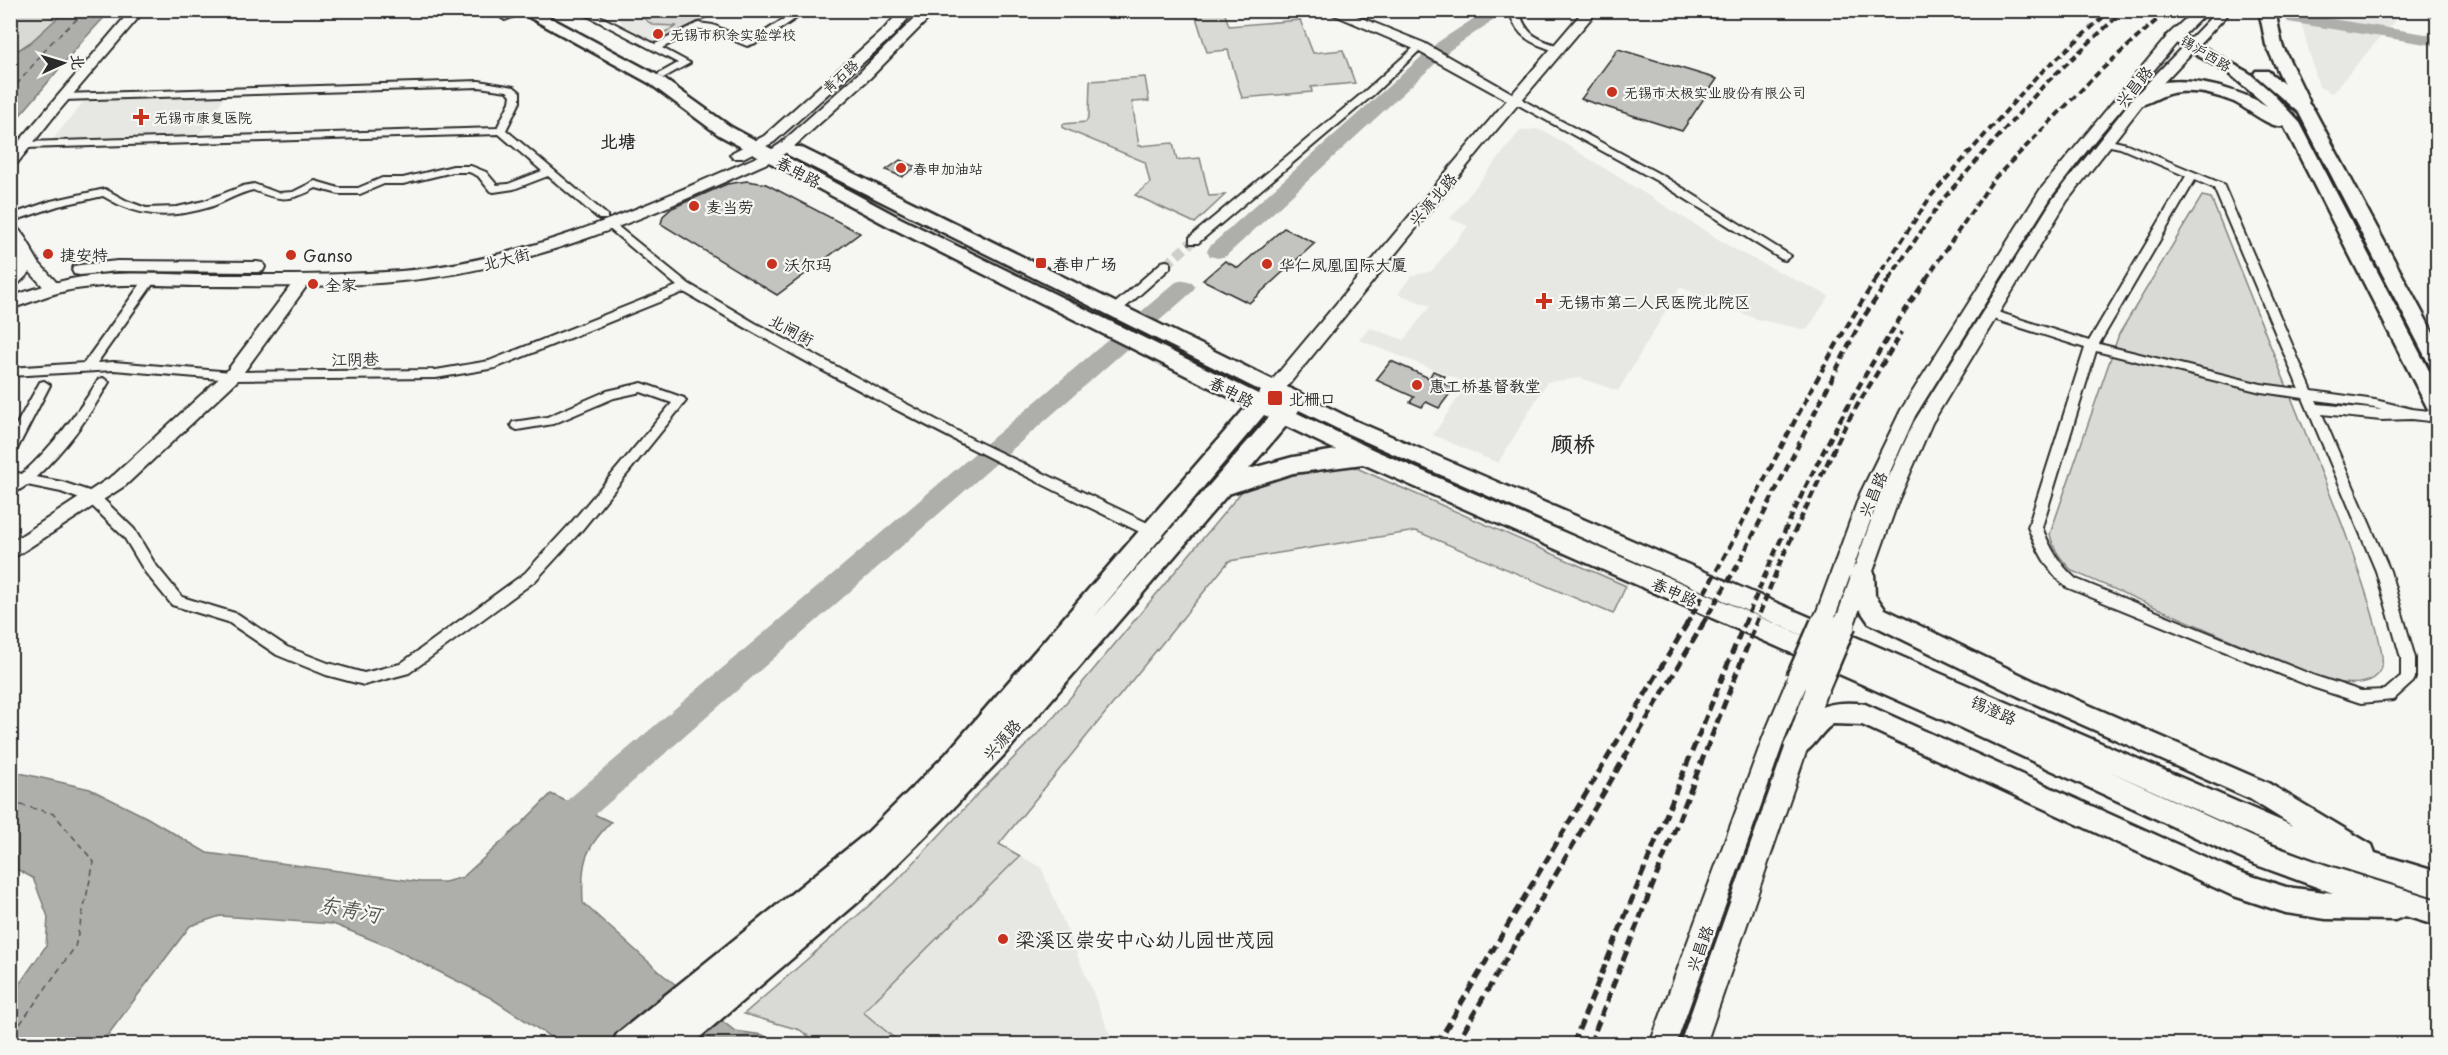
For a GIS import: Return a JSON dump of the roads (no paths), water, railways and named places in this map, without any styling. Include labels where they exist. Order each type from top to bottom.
[{"type":"main road","points":[[10,163],[63,97],[139,10]]},
{"type":"main road","name":"春申路","points":[[545,10],[663,75],[770,147],[894,222],[1119,319],[1155,340],[1278,402],[1366,456],[1968,719]]},
{"type":"main road","name":"青石路","points":[[770,147],[909,10]]},
{"type":"main road","name":"北大街","points":[[10,303],[48,283],[149,280],[303,280],[404,276],[516,257],[607,221],[770,147],[865,75],[931,10]]},
{"type":"main road","name":"兴源北路","points":[[1278,402],[1516,100],[1592,10]]},
{"type":"main road","name":"兴昌路","points":[[1663,1044],[1775,735],[1807,684],[1835,618],[1870,494],[1907,415],[2046,193],[2175,36],[2203,10]]},
{"type":"main road","name":"兴昌路","points":[[1835,618],[1862,573],[1888,501],[1923,422],[2061,199],[2138,101],[2226,10]]},
{"type":"main road","points":[[2267,10],[2272,37],[2280,60],[2306,110]]},
{"type":"main road","name":"春申路","points":[[525,11],[655,80],[726,131],[770,147]]},
{"type":"main road","name":"锡沪西路","points":[[2175,36],[2244,61],[2306,110],[2438,362]]},
{"type":"main road","name":"锡沪西路","points":[[2195,43],[2260,89],[2291,123],[2438,409]]},
{"type":"main road","points":[[2138,101],[2153,93],[2174,87],[2208,89],[2253,105],[2271,116],[2304,146]]},
{"type":"main road","name":"北大街","points":[[10,290],[117,266],[297,267],[414,261],[480,252],[607,221]]},
{"type":"main road","points":[[10,229],[24,249]]},
{"type":"main road","points":[[2357,249],[2380,253]]},
{"type":"main road","name":"春申路","points":[[1278,402],[1351,427],[1557,518]]},
{"type":"main road","name":"兴源路","points":[[736,971],[854,888],[933,812],[994,748],[1220,489],[1278,402]]},
{"type":"main road","name":"兴源路","points":[[670,1044],[736,971],[877,841],[955,762],[1151,531],[1278,402]]},
{"type":"main road","points":[[1220,489],[1260,472],[1297,464],[1366,456]]},
{"type":"main road","name":"锡澄路","points":[[1557,518],[2263,828],[2438,885]]},
{"type":"main road","points":[[1862,573],[1863,597],[1877,616],[2029,690],[2259,791],[2386,869]]},
{"type":"main road","name":"兴昌路","points":[[1693,1044],[1797,745],[1807,684]]},
{"type":"main road","points":[[1797,745],[1818,719],[1840,710],[1865,715],[2231,882],[2286,900],[2326,906],[2429,911]]},
{"type":"main road","name":"锡澄路","points":[[1968,719],[2261,854],[2326,878],[2429,911]]},
{"type":"main road","points":[[627,1044],[736,971]]},
{"type":"street","points":[[494,10],[506,17],[525,11]]},
{"type":"street","points":[[580,10],[685,63],[663,75]]},
{"type":"street","points":[[1329,10],[1376,27],[1453,64],[1661,178],[1785,256]]},
{"type":"street","points":[[1515,12],[1517,25],[1523,34],[1532,40],[1559,49]]},
{"type":"street","points":[[654,48],[698,26],[710,27],[747,44],[761,38],[793,17]]},
{"type":"street","points":[[1194,240],[1423,48]]},
{"type":"street","points":[[25,145],[501,131],[515,102],[516,94],[510,89],[479,84],[63,97]]},
{"type":"street","name":"北闸街","points":[[501,131],[685,287],[751,326],[969,443],[1151,531]]},
{"type":"street","points":[[2105,142],[2123,146],[2219,186],[2383,571],[2408,658],[2408,678],[2388,696],[2361,697],[2312,681],[2071,583],[2056,571],[2044,552],[2036,527],[2092,345],[2192,175]]},
{"type":"street","points":[[10,219],[55,203],[105,192],[123,203],[145,211],[177,210],[207,204],[243,189],[254,187],[277,196],[295,195],[315,184],[339,191],[360,191],[382,181],[403,181],[453,169],[471,169],[482,174],[494,189],[510,187],[548,172]]},
{"type":"street","points":[[24,249],[33,266],[48,283]]},
{"type":"street","points":[[10,284],[24,270],[24,249]]},
{"type":"street","points":[[1119,319],[1166,265]]},
{"type":"street","points":[[88,367],[149,280]]},
{"type":"street","points":[[10,553],[120,480],[232,376],[303,280]]},
{"type":"street","name":"江阴巷","points":[[10,372],[114,366],[232,376],[436,374],[491,365],[685,287]]},
{"type":"street","points":[[1991,314],[2092,345],[2310,402],[2381,415],[2412,414],[2438,417]]},
{"type":"street","points":[[10,491],[25,480],[60,445],[103,382]]},
{"type":"street","points":[[10,450],[28,411],[44,385]]},
{"type":"street","points":[[10,476],[93,498],[129,532],[150,568],[177,601],[233,618],[282,651],[326,669],[364,679],[404,669],[530,577],[576,527],[680,401],[642,387],[611,394],[549,421],[517,425]]},
{"type":"water","points":[[66,10],[111,11],[11,125],[11,55],[31,42]]},
{"type":"water","name":"东青河","points":[[11,771],[90,789],[146,817],[207,853],[420,882],[445,882],[463,877],[551,794],[611,822],[589,850],[584,868],[583,903],[662,974],[735,1031],[763,1035],[775,1044],[561,1044],[491,998],[392,948],[333,924],[220,916],[190,926],[101,1044],[11,1044],[11,996],[46,946],[48,917],[33,878],[11,866]]},
{"type":"waterway","points":[[1218,251],[1444,46],[1500,10]]},
{"type":"waterway","points":[[2294,18],[2438,41]]},
{"type":"waterway","points":[[556,833],[569,818],[1184,287]]},
{"type":"tunnel","points":[[1166,265],[1194,240]]},
{"type":"railway","points":[[1876,279],[1931,196],[2036,77],[2111,10]]},
{"type":"railway","points":[[1889,279],[1943,199],[2045,84],[2124,10]]},
{"type":"railway","points":[[1926,279],[1993,180],[2100,71],[2168,10]]},
{"type":"railway","points":[[1686,625],[1826,363],[1877,278]]},
{"type":"railway","points":[[1702,625],[1739,563],[1861,321],[1890,278]]},
{"type":"railway","points":[[1744,625],[1783,534],[1826,446],[1874,361],[1927,278]]},
{"type":"railway","points":[[1755,625],[1781,560],[1846,424],[1902,332]]},
{"type":"railway","points":[[1437,1044],[1687,624]]},
{"type":"railway","points":[[1456,1044],[1703,624]]},
{"type":"railway","points":[[1573,1044],[1744,624]]},
{"type":"railway","points":[[1590,1044],[1756,624]]},
{"type":"place","name":"无锡市积余实验学校","points":[[658,34]]},
{"type":"place","name":"无锡市太极实业股份有限公司","points":[[1612,92]]},
{"type":"place","name":"无锡市康复医院","points":[[141,117]]},
{"type":"place","name":"春申加油站","points":[[901,168]]},
{"type":"place","name":"麦当劳","points":[[694,206]]},
{"type":"place","name":"捷安特","points":[[48,254]]},
{"type":"place","name":"Ganso","points":[[291,255]]},
{"type":"place","name":"春申广场","points":[[1041,263]]},
{"type":"place","name":"沃尔玛","points":[[772,264]]},
{"type":"place","name":"华仁凤凰国际大厦","points":[[1267,264]]},
{"type":"place","name":"全家","points":[[313,284]]},
{"type":"place","name":"无锡市第二人民医院北院区","points":[[1544,301]]},
{"type":"place","name":"惠工桥基督教堂","points":[[1417,385]]},
{"type":"place","name":"北栅口","points":[[1275,398]]},
{"type":"place","name":"梁溪区崇安中心幼儿园世茂园","points":[[1003,939]]},
{"type":"district","name":"北塘","points":[[618,140]]},
{"type":"district","name":"顾桥","points":[[1573,442]]}]
